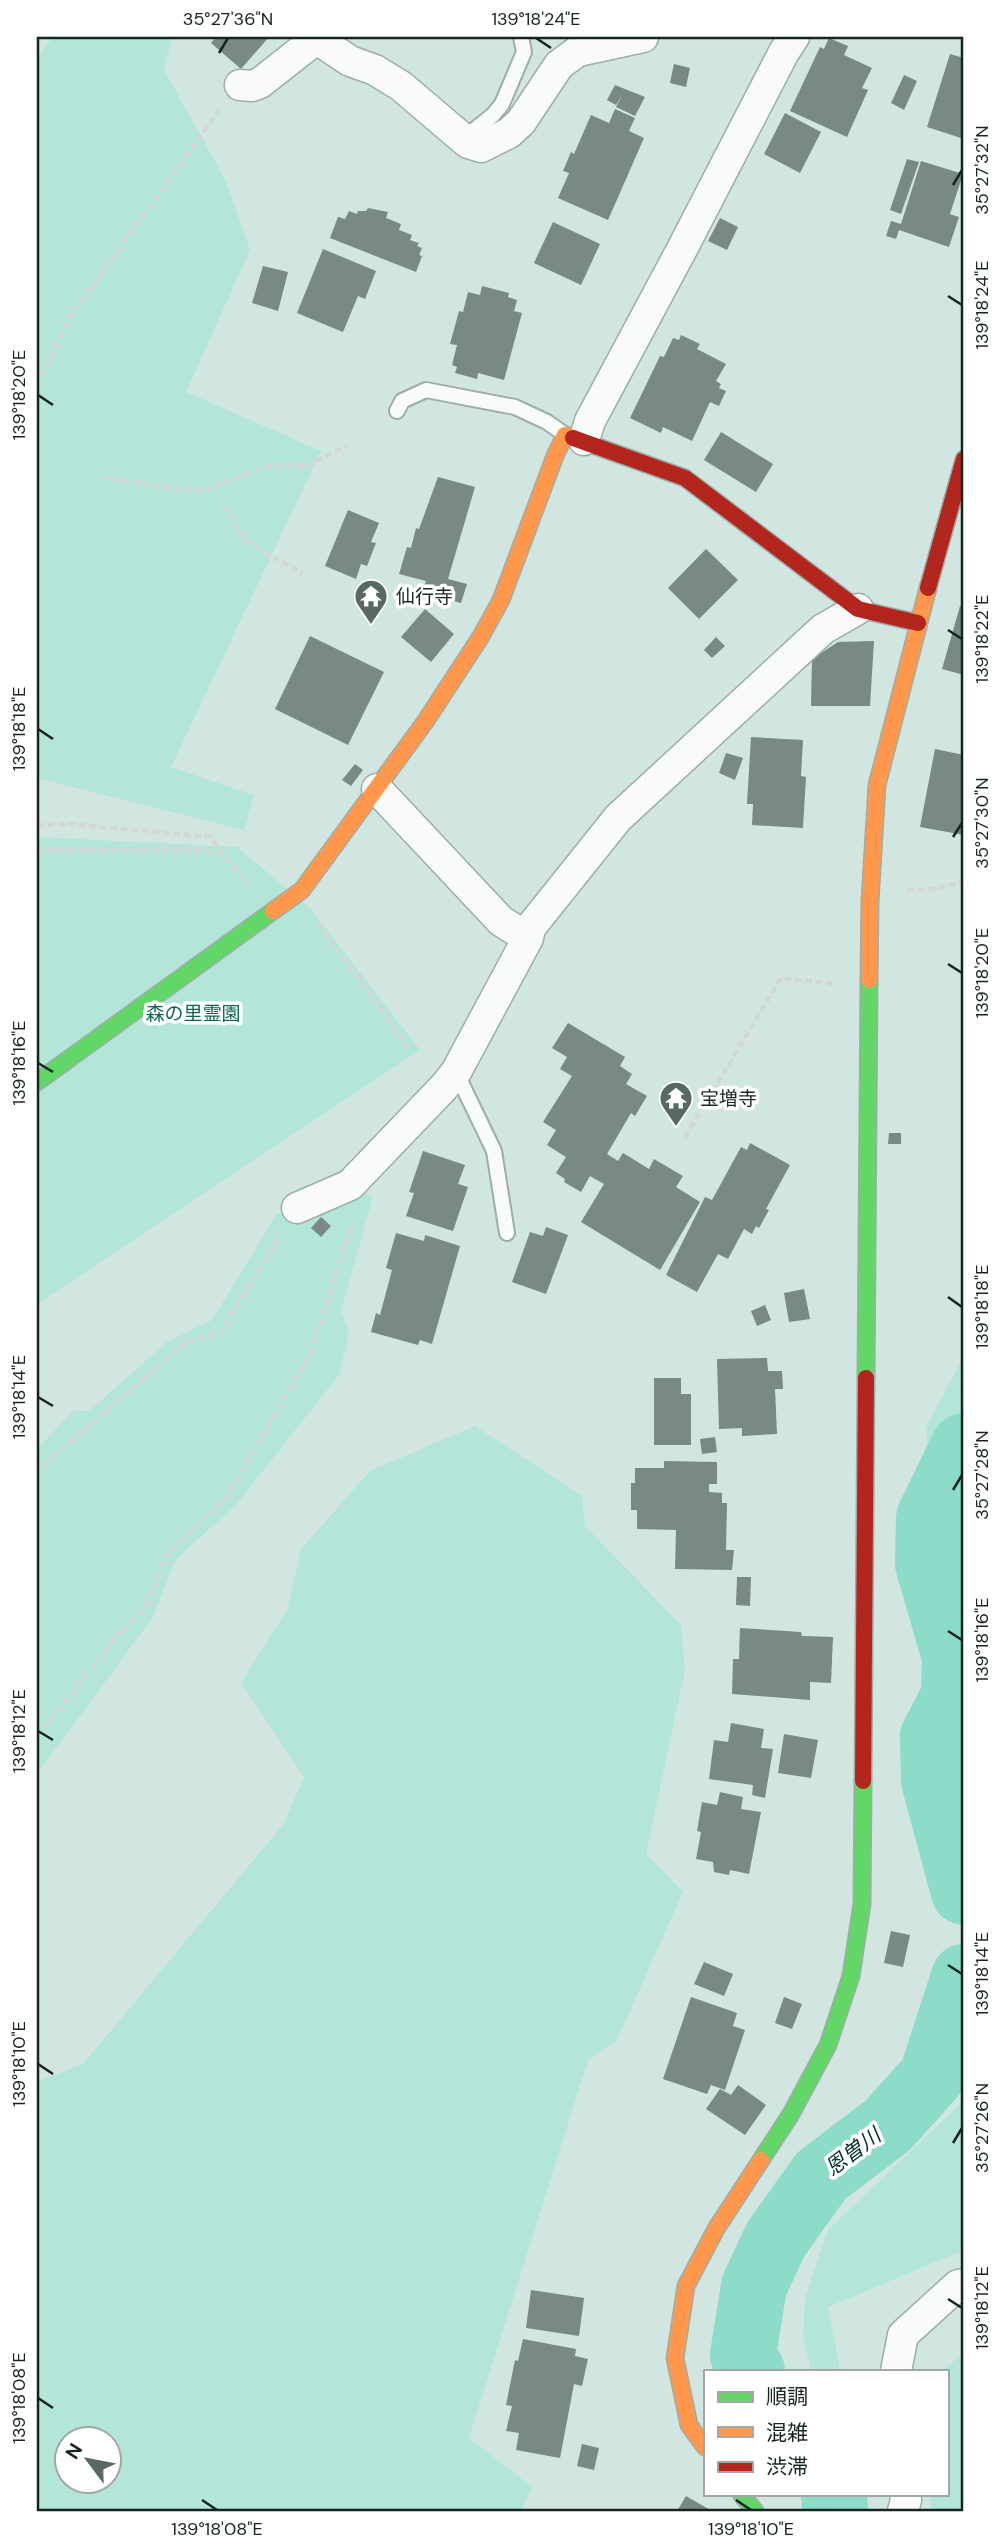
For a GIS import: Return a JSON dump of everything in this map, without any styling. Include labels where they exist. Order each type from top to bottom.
[{"type":"street","points":[[240,85],[252,86],[260,83],[315,38],[350,61],[375,70],[401,86],[463,146],[481,147],[509,133],[521,122],[559,65],[578,51],[643,37]]},
{"type":"street","points":[[37,1082],[302,890],[377,789],[425,722],[501,600],[555,456],[590,421],[794,37]]},
{"type":"street","points":[[575,437],[685,478],[858,609],[918,623]]},
{"type":"street","points":[[704,2446],[689,2425],[675,2358],[687,2286],[716,2229],[791,2114],[828,2045],[851,1976],[862,1904],[870,890],[877,785],[918,623],[964,459]]},
{"type":"street","points":[[297,1208],[350,1185],[456,1072],[528,938],[530,928],[618,818],[823,629],[858,609]]},
{"type":"street","points":[[377,789],[501,921],[528,938]]},
{"type":"street","points":[[896,2370],[903,2335],[958,2285],[964,2284]]},
{"type":"street","points":[[743,2496],[755,2511]]},
{"type":"lane","points":[[463,146],[502,104],[524,52],[522,37]]},
{"type":"lane","points":[[397,411],[402,401],[426,390],[515,407],[575,437]]},
{"type":"lane","points":[[456,1072],[494,1151],[507,1233]]},
{"type":"path","points":[[37,386],[69,318],[240,85]]},
{"type":"path","points":[[102,477],[176,489],[204,490],[271,465],[306,466],[347,446]]},
{"type":"path","points":[[225,505],[243,539],[303,575]]},
{"type":"path","points":[[37,825],[71,824],[210,837],[271,913]]},
{"type":"path","points":[[37,850],[197,850],[222,853]]},
{"type":"path","points":[[870,890],[933,890],[964,882]]},
{"type":"path","points":[[297,894],[408,1047]]},
{"type":"path","points":[[685,1137],[781,978],[789,978]]},
{"type":"path","points":[[37,1471],[186,1343],[221,1333],[297,1208]]},
{"type":"path","points":[[45,1728],[113,1641],[145,1608],[166,1556],[227,1497],[310,1355],[356,1215]]},
{"type":"green space","points":[[52,37],[172,37],[164,70],[226,181],[250,250],[186,392],[321,451],[171,767],[254,795],[244,830],[37,778],[37,61]]},
{"type":"green space","name":"森の里霊園","points":[[37,837],[237,847],[311,909],[420,1050],[37,1304]]},
{"type":"green space","points":[[354,1187],[373,1197],[341,1311],[349,1334],[339,1375],[235,1506],[176,1559],[153,1617],[37,1774],[37,1449],[73,1411],[89,1411],[167,1342],[212,1320],[276,1215]]},
{"type":"green space","points":[[964,1355],[964,1851],[955,1821],[926,1428]]},
{"type":"green space","points":[[475,1426],[582,1496],[585,1526],[681,1625],[685,1670],[646,1854],[683,1892],[617,2040],[588,2060],[469,2438],[532,2487],[521,2511],[37,2511],[37,2082],[83,2064],[283,1825],[304,1777],[241,1683],[288,1608],[301,1549],[370,1471]]},
{"type":"green space","points":[[964,2085],[964,2250],[828,2307],[840,2370],[811,2370],[803,2337],[805,2297],[828,2230],[961,2103]]},
{"type":"green space","points":[[964,2353],[964,2511],[931,2511],[930,2496],[948,2496],[948,2370],[942,2370]]},
{"type":"building","points":[[216,37],[269,37],[241,69],[211,43]]},
{"type":"building","points":[[829,38],[848,46],[844,55],[872,68],[862,88],[868,90],[847,137],[790,111],[820,47],[824,49]]},
{"type":"building","points":[[950,54],[964,58],[964,139],[927,127]]},
{"type":"building","points":[[674,64],[690,68],[686,87],[670,83]]},
{"type":"building","points":[[904,75],[917,81],[904,110],[891,103]]},
{"type":"building","points":[[615,85],[645,97],[635,116],[616,107],[622,95],[616,105],[607,100]]},
{"type":"building","points":[[615,109],[635,118],[629,131],[644,138],[608,220],[558,198],[569,173],[563,171],[571,152],[574,154],[591,115],[609,123]]},
{"type":"building","points":[[785,113],[821,132],[800,173],[764,154]]},
{"type":"building","points":[[907,159],[919,162],[901,214],[890,210]]},
{"type":"building","points":[[921,161],[963,174],[950,214],[959,217],[949,247],[899,230],[896,239],[886,236],[891,221],[901,224]]},
{"type":"building","points":[[368,208],[388,212],[386,218],[401,224],[399,230],[412,235],[410,240],[419,243],[417,246],[422,248],[419,255],[422,256],[416,272],[330,238],[338,217],[345,219],[349,211],[357,214],[358,211],[366,211]]},
{"type":"building","points":[[720,218],[738,227],[727,250],[708,241]]},
{"type":"building","points":[[553,222],[600,244],[581,285],[534,263]]},
{"type":"building","points":[[323,249],[376,271],[365,299],[358,296],[343,332],[297,313]]},
{"type":"building","points":[[263,266],[288,272],[278,311],[252,303]]},
{"type":"building","points":[[482,286],[509,293],[508,297],[517,300],[514,311],[522,313],[504,380],[478,373],[477,379],[455,373],[457,367],[452,365],[457,345],[450,344],[459,311],[463,312],[468,292],[480,295]]},
{"type":"building","points":[[681,335],[700,344],[697,349],[726,364],[716,381],[721,384],[719,388],[726,391],[719,406],[710,402],[692,441],[663,427],[661,433],[630,418],[660,356],[664,357],[673,338],[679,340]]},
{"type":"building","points":[[721,432],[773,464],[756,492],[704,460]]},
{"type":"building","points":[[438,477],[475,487],[448,579],[467,584],[461,603],[422,592],[426,581],[399,574],[407,547],[411,548],[416,528],[419,529]]},
{"type":"building","points":[[348,510],[379,523],[371,542],[376,543],[367,566],[361,564],[356,579],[325,566]]},
{"type":"building","points":[[706,549],[738,580],[699,619],[668,588]]},
{"type":"building","points":[[960,606],[964,607],[964,675],[942,669]]},
{"type":"building","points":[[425,609],[454,634],[431,662],[401,637]]},
{"type":"building","points":[[310,636],[384,672],[348,745],[275,709]]},
{"type":"building","points":[[716,637],[725,646],[712,658],[704,650]]},
{"type":"building","points":[[874,641],[870,706],[811,706],[812,659],[838,642]]},
{"type":"building","points":[[751,737],[803,740],[801,776],[806,777],[803,828],[752,825],[753,804],[747,804]]},
{"type":"building","points":[[935,749],[964,755],[964,835],[920,827]]},
{"type":"building","points":[[726,753],[743,758],[735,780],[719,773]]},
{"type":"building","points":[[355,764],[363,770],[351,786],[342,780]]},
{"type":"building","points":[[568,1023],[625,1057],[620,1066],[632,1074],[626,1084],[647,1096],[635,1116],[631,1113],[607,1154],[618,1161],[623,1153],[649,1169],[654,1159],[683,1176],[676,1187],[700,1202],[660,1270],[581,1222],[604,1184],[590,1176],[581,1192],[564,1182],[565,1179],[556,1173],[566,1157],[547,1145],[556,1130],[543,1122],[572,1076],[560,1069],[567,1057],[552,1048]]},
{"type":"building","points":[[889,1133],[901,1133],[901,1144],[888,1144]]},
{"type":"building","points":[[750,1143],[790,1165],[766,1209],[769,1210],[759,1228],[756,1226],[752,1234],[744,1229],[728,1259],[718,1254],[697,1292],[666,1275],[705,1197],[712,1200],[741,1147],[747,1150]]},
{"type":"building","points":[[423,1151],[465,1165],[458,1184],[468,1187],[453,1231],[406,1216],[414,1193],[409,1192]]},
{"type":"building","points":[[321,1217],[331,1226],[321,1237],[311,1228]]},
{"type":"building","points":[[546,1227],[568,1235],[546,1294],[512,1282],[530,1232],[543,1236]]},
{"type":"building","points":[[396,1233],[424,1241],[425,1235],[460,1246],[432,1344],[420,1340],[418,1345],[371,1332],[376,1313],[380,1315],[392,1270],[386,1268]]},
{"type":"building","points":[[804,1289],[810,1319],[789,1322],[784,1293]]},
{"type":"building","points":[[765,1305],[771,1320],[757,1326],[751,1311]]},
{"type":"building","points":[[767,1358],[768,1371],[782,1371],[783,1389],[775,1389],[777,1434],[742,1436],[742,1428],[719,1429],[717,1359]]},
{"type":"building","points":[[654,1378],[681,1378],[681,1394],[691,1394],[691,1445],[654,1445]]},
{"type":"building","points":[[715,1437],[717,1452],[702,1454],[700,1439]]},
{"type":"building","points":[[664,1461],[717,1462],[717,1484],[709,1484],[709,1492],[722,1493],[722,1503],[727,1503],[726,1550],[734,1550],[732,1570],[675,1569],[676,1530],[637,1529],[637,1510],[631,1510],[631,1483],[635,1483],[635,1468],[664,1468]]},
{"type":"building","points":[[737,1577],[751,1577],[750,1606],[736,1605]]},
{"type":"building","points":[[740,1628],[833,1637],[831,1683],[810,1682],[810,1700],[732,1694],[733,1659],[739,1659]]},
{"type":"building","points":[[731,1723],[764,1729],[761,1748],[773,1749],[765,1798],[752,1795],[753,1785],[709,1779],[714,1740],[728,1742]]},
{"type":"building","points":[[784,1734],[818,1740],[811,1778],[778,1773]]},
{"type":"building","points":[[720,1792],[743,1797],[741,1809],[761,1812],[749,1874],[730,1870],[729,1875],[714,1872],[713,1862],[696,1859],[701,1832],[697,1831],[702,1802],[717,1805]]},
{"type":"building","points":[[891,1931],[910,1935],[903,1967],[884,1963]]},
{"type":"building","points":[[704,1962],[733,1974],[724,1996],[694,1984]]},
{"type":"building","points":[[691,1997],[737,2013],[733,2026],[745,2030],[725,2090],[711,2085],[707,2094],[663,2079]]},
{"type":"building","points":[[784,1997],[802,2004],[792,2029],[775,2023]]},
{"type":"building","points":[[738,2085],[766,2105],[745,2135],[706,2109],[720,2089],[731,2095]]},
{"type":"building","points":[[531,2290],[584,2298],[579,2336],[526,2328]]},
{"type":"building","points":[[523,2339],[576,2349],[575,2356],[588,2359],[582,2386],[574,2384],[560,2458],[516,2450],[519,2433],[506,2431],[512,2406],[506,2405],[515,2360],[518,2361]]},
{"type":"building","points":[[582,2444],[599,2448],[594,2470],[577,2466]]},
{"type":"building","points":[[686,2496],[712,2511],[677,2511]]},
{"type":"waterway","name":"恩曽川","points":[[964,1446],[929,1517],[928,1564],[955,1657],[954,1696],[933,1736],[934,1781],[964,1892]]},
{"type":"waterway","name":"恩曽川","points":[[751,2370],[743,2355],[754,2286],[776,2239],[821,2176],[888,2125],[932,2076],[964,1977]]},
{"type":"waterway","name":"恩曽川","points":[[834,2496],[835,2511]]},
{"type":"traffic: fast","points":[[37,1082],[273,911]]},
{"type":"traffic: fast","points":[[866,1378],[869,980]]},
{"type":"traffic: fast","points":[[761,2160],[791,2114],[828,2045],[851,1976],[862,1904],[863,1781]]},
{"type":"traffic: fast","points":[[743,2496],[755,2511]]},
{"type":"traffic: slow","points":[[273,911],[302,890],[425,722],[480,638],[501,600],[555,456],[565,435],[573,438]]},
{"type":"traffic: slow","points":[[869,980],[870,901],[877,785],[928,588]]},
{"type":"traffic: slow","points":[[704,2446],[689,2425],[675,2358],[686,2286],[716,2229],[761,2160]]},
{"type":"traffic: jam","points":[[573,438],[685,478],[858,609],[918,623]]},
{"type":"traffic: jam","points":[[928,588],[964,459]]},
{"type":"traffic: jam","points":[[863,1781],[866,1378]]},
{"type":"place","name":"仙行寺","points":[[371,626]]},
{"type":"place","name":"宝増寺","points":[[676,1128]]}]
